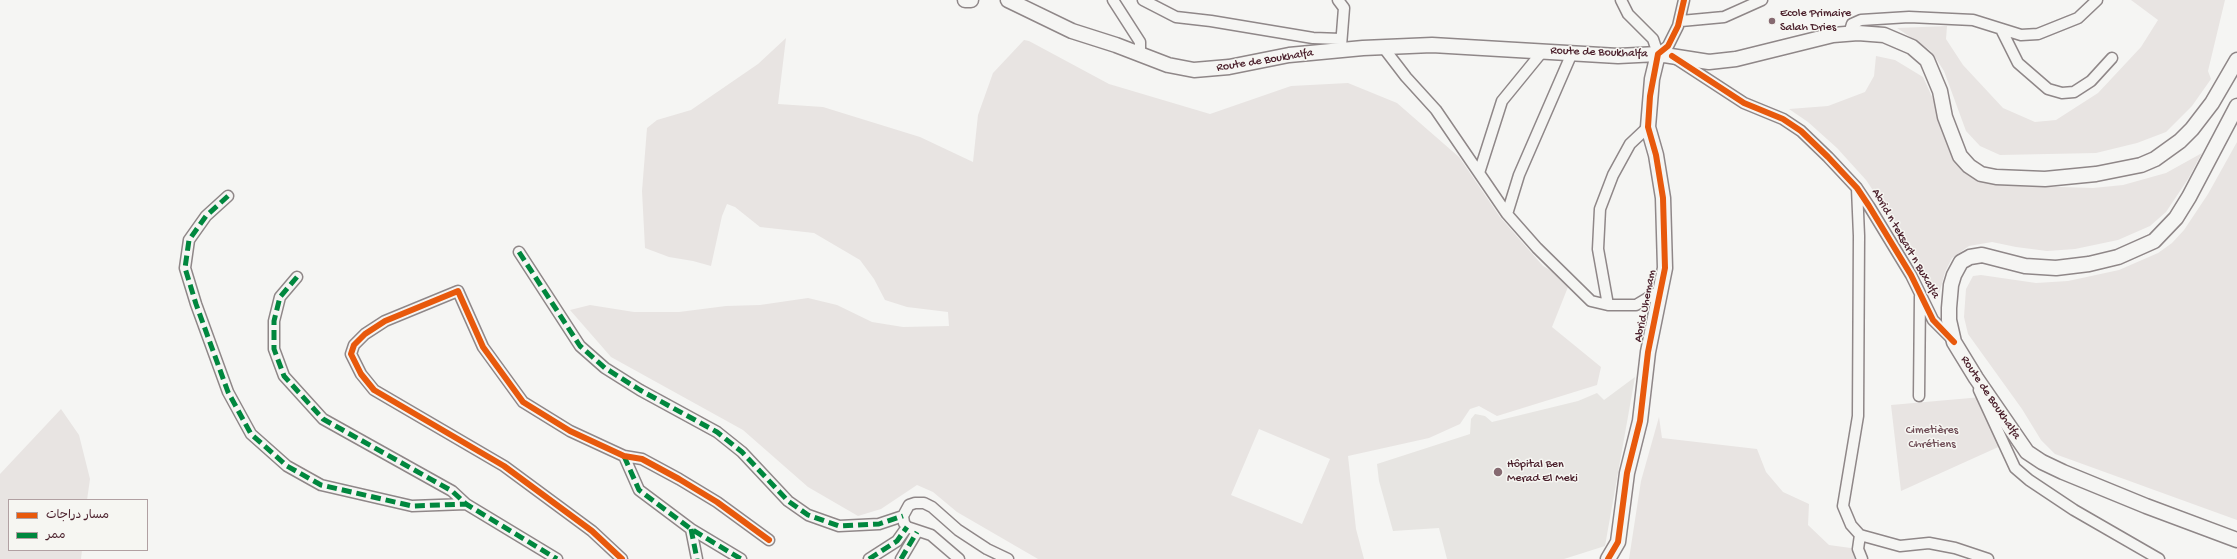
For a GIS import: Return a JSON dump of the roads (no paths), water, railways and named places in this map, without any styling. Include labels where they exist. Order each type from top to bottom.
[{"type":"main road","points":[[965,0],[971,0]]},
{"type":"main road","name":"Route de Boukhalfa","points":[[1008,0],[1072,31],[1181,69],[1204,70],[1341,44],[1383,47],[1432,45],[1618,56],[1665,55],[1695,61],[1724,61],[1822,37],[1870,33],[1894,38],[1912,47],[1927,60],[1940,91],[1945,117],[1960,156],[1969,166],[1981,174],[1996,177],[2045,179],[2090,175],[2141,165],[2155,159],[2180,141],[2192,129],[2212,103],[2237,60]]},
{"type":"main road","name":"Abrid Uhemam","points":[[1608,559],[1618,542],[1626,480],[1640,421],[1648,352],[1665,268],[1663,198],[1648,127],[1652,79],[1665,55]]},
{"type":"main road","name":"Route de Boukhalfa","points":[[2237,106],[2176,218],[2154,241],[2118,257],[2089,264],[2056,268],[2025,266],[1982,255],[1970,256],[1961,262],[1954,275],[1949,295],[1949,320],[1954,342],[1976,378],[2018,440],[2036,458],[2146,506],[2237,540]]},
{"type":"street","points":[[1113,0],[1140,42],[1140,55]]},
{"type":"street","points":[[1143,0],[1176,17],[1211,20],[1341,44],[1344,2]]},
{"type":"street","points":[[1621,0],[1628,14],[1653,39],[1665,55],[1680,21],[1684,0]]},
{"type":"street","points":[[1680,21],[1724,17],[1762,0]]},
{"type":"street","points":[[1849,34],[1852,24],[1862,20],[1909,17],[1973,20],[2021,35],[2038,34],[2078,18],[2092,1]]},
{"type":"street","points":[[2001,29],[2018,62],[2048,88],[2062,93],[2074,92],[2091,81],[2112,58]]},
{"type":"street","points":[[1383,47],[1406,77],[1436,110],[1507,214],[1537,248],[1591,301],[1608,305],[1636,305],[1661,290]]},
{"type":"street","points":[[1479,174],[1502,101],[1542,52]]},
{"type":"street","points":[[1507,214],[1519,175],[1572,53]]},
{"type":"street","name":"Abrid n teksart n Buxalfa","points":[[1665,55],[1744,104],[1783,119],[1801,131],[1828,157],[1856,188],[1881,224],[1933,320],[1954,342]]},
{"type":"street","points":[[1608,305],[1598,249],[1600,209],[1613,175],[1630,144],[1648,127]]},
{"type":"street","points":[[1856,188],[1859,244],[1858,416],[1843,506],[1851,525],[1860,535],[1900,546],[1929,543],[1955,548],[1988,559]]},
{"type":"street","points":[[228,196],[206,216],[189,240],[185,268],[196,304],[228,392],[251,434],[287,466],[321,485],[412,506],[466,504]]},
{"type":"street","points":[[518,252],[580,346],[605,368],[640,390],[717,432],[742,452],[788,501],[808,515],[839,526],[879,524],[903,516],[909,505],[924,503],[932,507],[958,530],[987,549],[1008,559]]},
{"type":"street","points":[[296,277],[280,297],[274,322],[274,349],[284,376],[323,419],[452,491],[466,504],[557,559]]},
{"type":"street","points":[[622,559],[592,531],[504,466],[374,390],[361,374],[351,354],[354,345],[365,334],[385,321],[458,291],[483,347],[523,402],[570,431],[624,456],[642,459],[678,479],[717,502],[770,540]]},
{"type":"street","points":[[1919,396],[1920,294]]},
{"type":"street","points":[[1976,378],[1982,397],[2015,468],[2029,480],[2074,510],[2158,559]]},
{"type":"street","points":[[624,456],[639,490],[691,529],[741,559]]},
{"type":"street","points":[[903,516],[907,527],[917,532],[932,536],[959,559]]},
{"type":"street","points":[[869,559],[897,541],[907,527]]},
{"type":"street","points":[[691,529],[697,559]]},
{"type":"street","points":[[901,559],[917,532]]},
{"type":"street","points":[[1860,535],[1858,549],[1862,559]]},
{"type":"place","name":"Ecole Primaire Salah Dries","points":[[1772,21]]},
{"type":"place","name":"Hôpital Ben Merad El Meki","points":[[1498,472]]},
{"type":"park label","name":"Cimetières Chrétiens","points":[[1932,438]]}]
